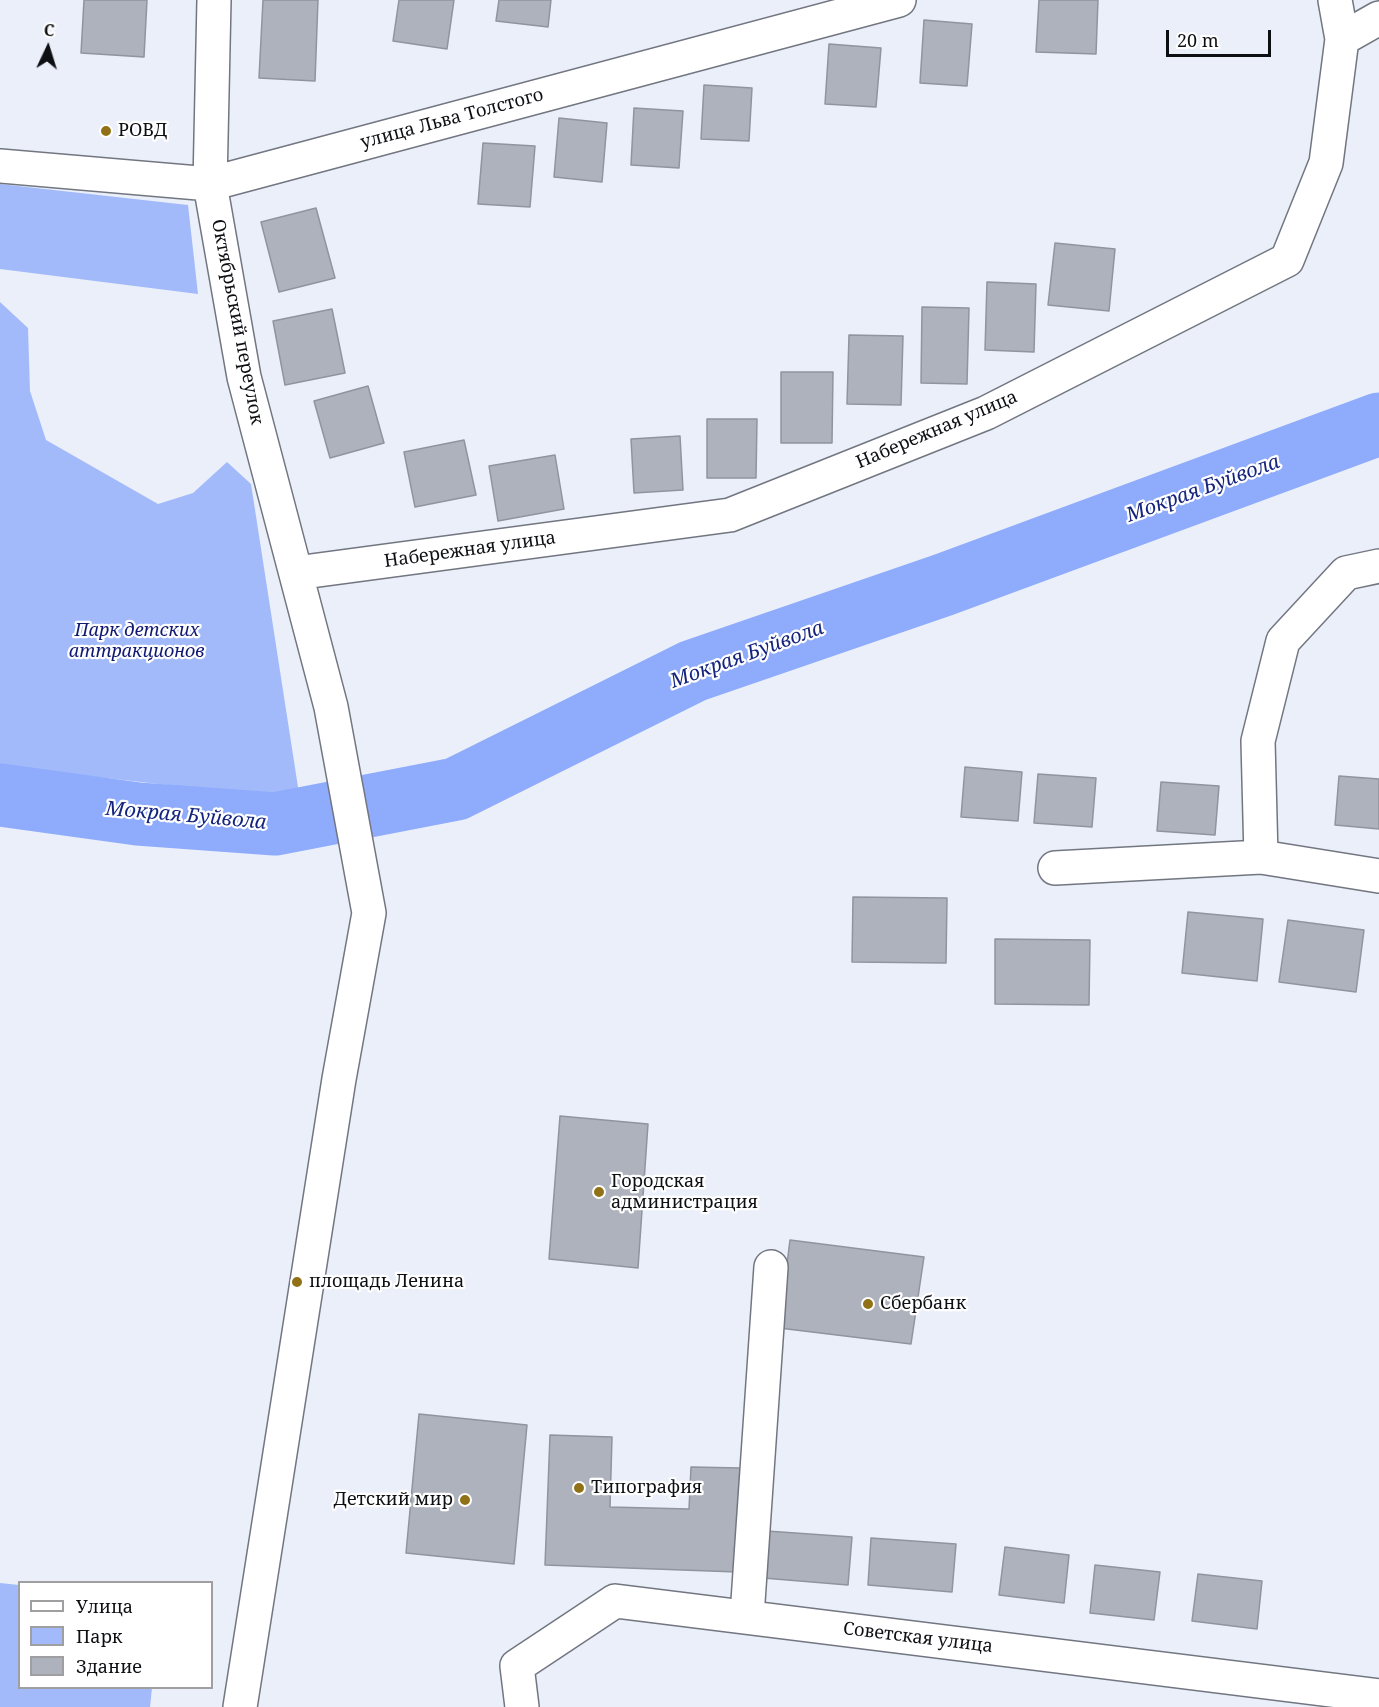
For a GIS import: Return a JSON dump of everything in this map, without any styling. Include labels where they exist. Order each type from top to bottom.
[{"type":"street","name":"Октябрьский переулок","points":[[214,0],[210,184],[244,377],[330,707],[369,913],[339,1079],[240,1707]]},
{"type":"street","name":"улица Льва Толстого","points":[[0,166],[210,184],[898,0]]},
{"type":"street","name":"Набережная улица","points":[[296,573],[730,515],[986,413],[1287,260],[1326,163],[1342,39],[1335,0]]},
{"type":"street","points":[[1342,39],[1379,18]]},
{"type":"street","points":[[1261,857],[1258,741],[1283,641],[1346,573],[1379,566]]},
{"type":"street","points":[[1055,868],[1261,857],[1379,876]]},
{"type":"street","points":[[747,1616],[771,1267]]},
{"type":"street","name":"Советская улица","points":[[522,1707],[517,1666],[615,1601],[1379,1696]]},
{"type":"green space","points":[[0,184],[188,205],[198,294],[0,269]]},
{"type":"green space","name":"Парк детских аттракционов","points":[[0,302],[28,328],[30,391],[46,440],[158,504],[193,493],[227,462],[251,484],[300,800],[0,766]]},
{"type":"green space","points":[[0,1583],[18,1585],[18,1689],[152,1689],[150,1707],[0,1707]]},
{"type":"building","points":[[84,0],[147,0],[144,57],[81,53]]},
{"type":"building","points":[[263,0],[318,0],[315,81],[259,78]]},
{"type":"building","points":[[399,0],[454,0],[447,49],[393,41]]},
{"type":"building","points":[[499,0],[551,0],[548,27],[496,21]]},
{"type":"building","points":[[1039,0],[1098,0],[1096,54],[1036,52]]},
{"type":"building","points":[[924,20],[972,24],[967,86],[920,83]]},
{"type":"building","points":[[829,44],[881,48],[876,107],[825,104]]},
{"type":"building","points":[[704,85],[752,88],[749,141],[701,139]]},
{"type":"building","points":[[634,108],[683,111],[679,168],[631,165]]},
{"type":"building","points":[[559,118],[607,123],[602,182],[554,177]]},
{"type":"building","points":[[483,143],[535,146],[530,207],[478,204]]},
{"type":"building","points":[[316,208],[335,278],[279,292],[261,222]]},
{"type":"building","points":[[1055,243],[1115,249],[1109,311],[1048,305]]},
{"type":"building","points":[[987,282],[1036,284],[1034,352],[985,350]]},
{"type":"building","points":[[922,307],[969,308],[967,384],[921,383]]},
{"type":"building","points":[[332,309],[345,373],[285,385],[273,321]]},
{"type":"building","points":[[849,335],[903,336],[901,405],[847,404]]},
{"type":"building","points":[[781,372],[833,372],[832,443],[781,443]]},
{"type":"building","points":[[368,386],[384,443],[330,458],[314,401]]},
{"type":"building","points":[[707,419],[757,419],[756,478],[707,478]]},
{"type":"building","points":[[680,436],[683,490],[634,493],[631,439]]},
{"type":"building","points":[[464,440],[476,495],[415,507],[404,452]]},
{"type":"building","points":[[555,455],[564,509],[498,521],[489,466]]},
{"type":"building","points":[[965,767],[1022,772],[1018,821],[961,817]]},
{"type":"building","points":[[1038,774],[1096,778],[1092,827],[1034,823]]},
{"type":"building","points":[[1339,776],[1379,779],[1379,829],[1335,825]]},
{"type":"building","points":[[1161,782],[1219,786],[1215,835],[1157,831]]},
{"type":"building","points":[[853,897],[947,898],[946,963],[852,962]]},
{"type":"building","points":[[1188,912],[1263,919],[1257,981],[1182,973]]},
{"type":"building","points":[[1288,920],[1364,930],[1356,992],[1279,982]]},
{"type":"building","points":[[995,939],[1090,940],[1089,1005],[995,1004]]},
{"type":"building","name":"Городская администрация","points":[[560,1116],[648,1124],[638,1268],[549,1259]]},
{"type":"building","points":[[790,1240],[924,1257],[911,1344],[779,1328]]},
{"type":"building","points":[[419,1414],[527,1425],[514,1564],[406,1553]]},
{"type":"building","name":"Типография","points":[[550,1435],[612,1437],[610,1507],[689,1509],[691,1467],[741,1468],[737,1572],[545,1565]]},
{"type":"building","points":[[767,1531],[852,1537],[848,1585],[763,1578]]},
{"type":"building","points":[[871,1538],[956,1544],[952,1592],[868,1585]]},
{"type":"building","points":[[1005,1547],[1069,1555],[1064,1603],[999,1595]]},
{"type":"building","points":[[1095,1565],[1160,1572],[1154,1620],[1090,1613]]},
{"type":"building","points":[[1198,1574],[1262,1581],[1257,1629],[1192,1621]]},
{"type":"waterway","name":"Мокрая Буйвола","points":[[0,795],[138,814],[275,824],[456,789],[693,671],[943,585],[1379,424]]},
{"type":"place","name":"РОВД","points":[[106,131]]},
{"type":"place","name":"Городская администрация","points":[[599,1192]]},
{"type":"place","name":"площадь Ленина","points":[[297,1282]]},
{"type":"place","name":"Сбербанк","points":[[868,1304]]},
{"type":"place","name":"Типография","points":[[579,1488]]},
{"type":"place","name":"Детский мир","points":[[465,1500]]}]
